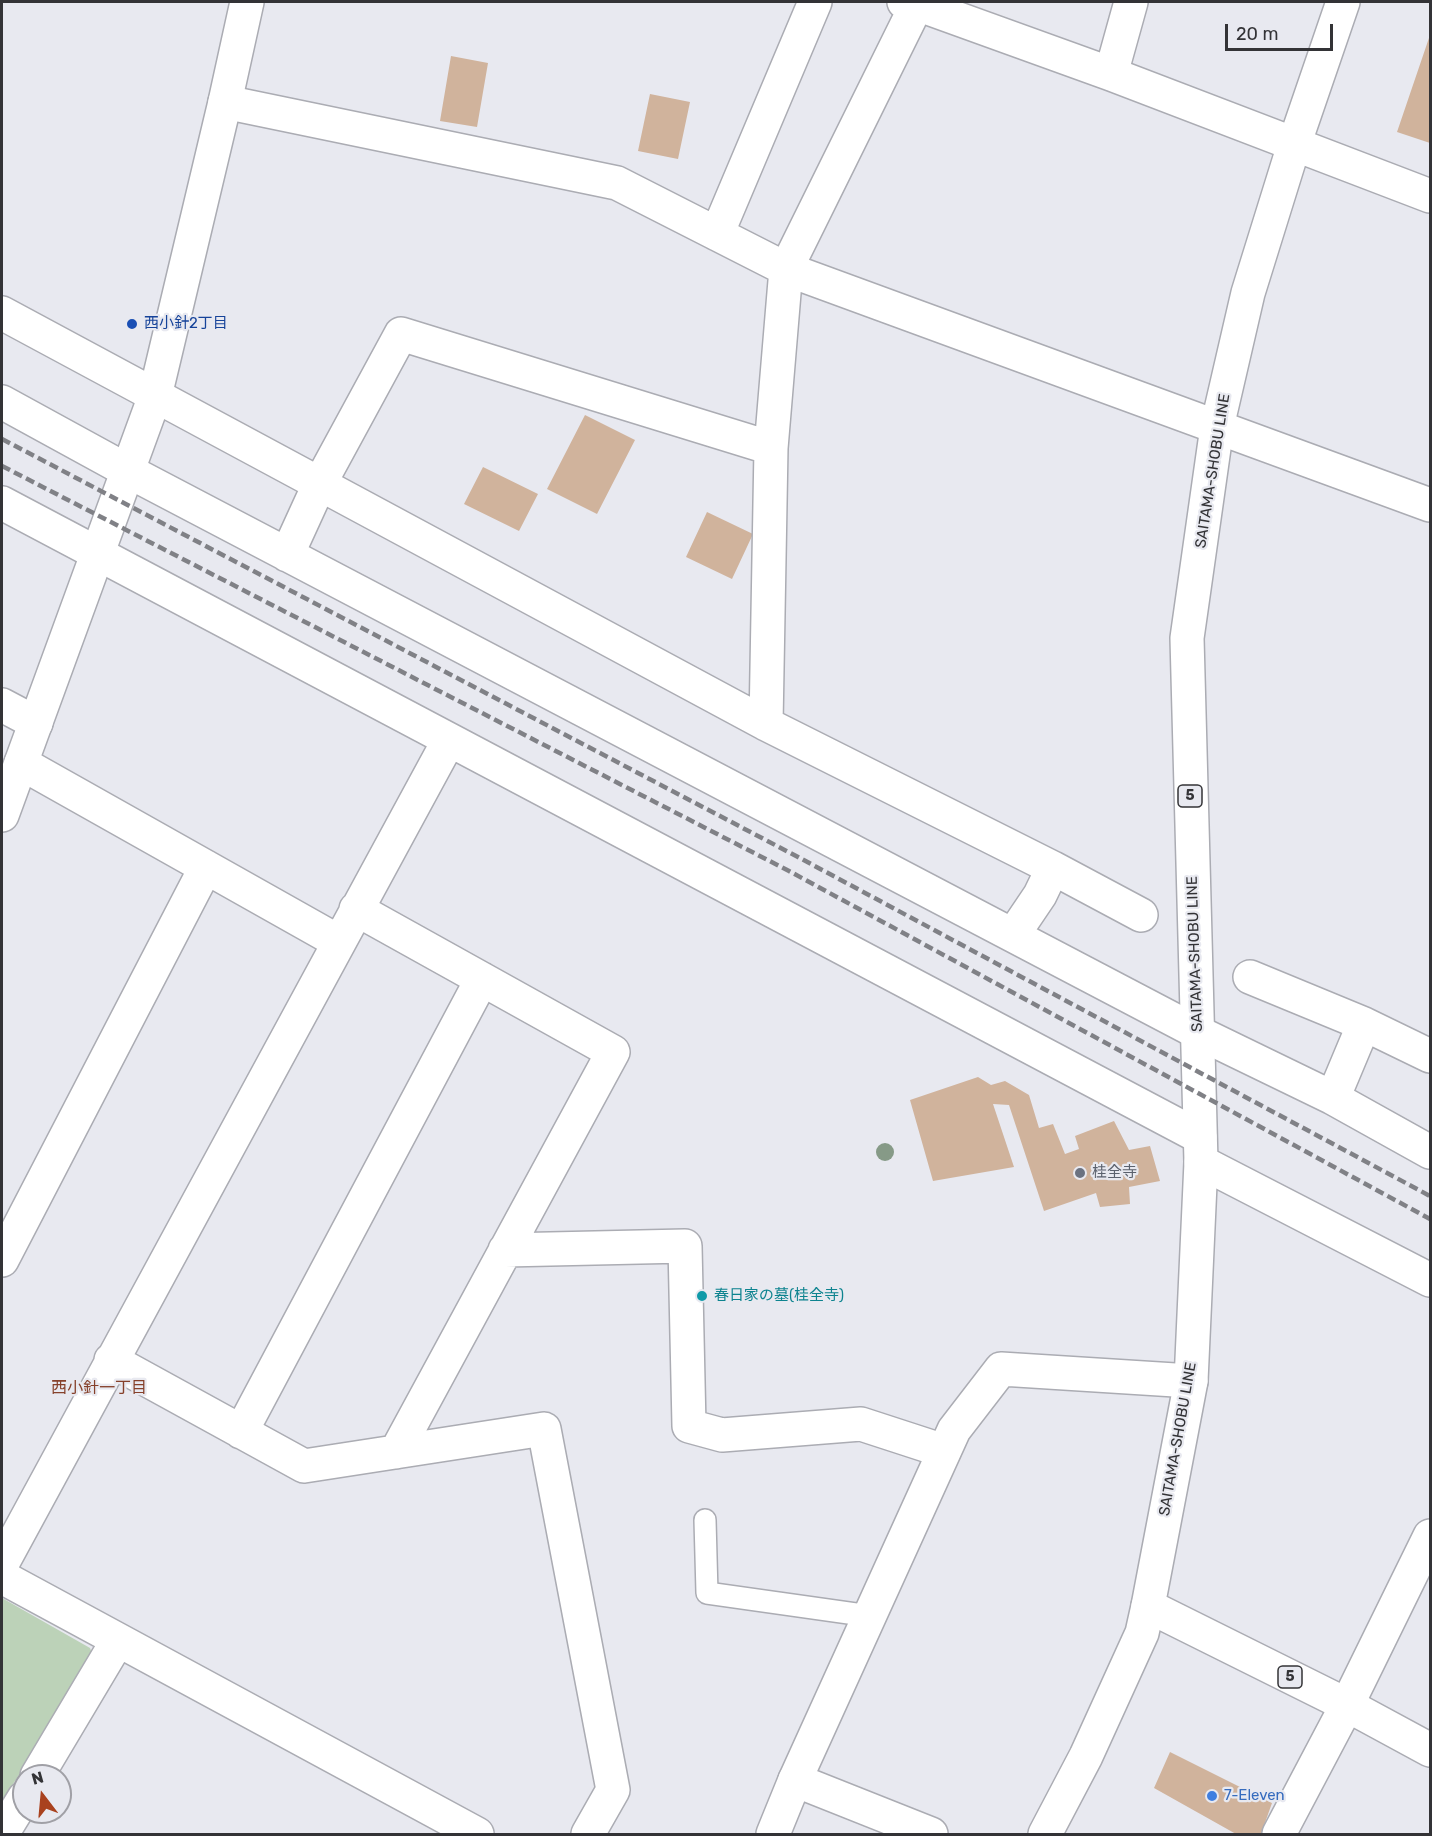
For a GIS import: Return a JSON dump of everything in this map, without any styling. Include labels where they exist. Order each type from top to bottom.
[{"type":"street","points":[[2,815],[155,396],[247,2]]},
{"type":"street","points":[[717,234],[815,2]]},
{"type":"street","points":[[1111,75],[1131,2]]},
{"type":"street","name":"SAITAMA-SHOBU LINE","points":[[1046,1834],[1086,1756],[1142,1633],[1191,1381],[1201,1150],[1187,638],[1217,427],[1248,293],[1294,145],[1343,2]]},
{"type":"street","points":[[766,724],[771,448],[786,269],[911,3],[1111,75],[1431,196]]},
{"type":"street","points":[[225,102],[617,183],[786,269],[1431,506]]},
{"type":"street","points":[[2,313],[766,724],[1053,868],[1141,915]]},
{"type":"street","points":[[287,555],[319,485],[401,334],[771,448]]},
{"type":"street","points":[[2,402],[287,555],[1197,1032],[1333,1098],[1431,1152]]},
{"type":"street","points":[[2,503],[449,740],[1201,1150],[1431,1280]]},
{"type":"street","points":[[2,705],[36,723]]},
{"type":"street","points":[[2,1564],[449,740]]},
{"type":"street","points":[[21,764],[339,942]]},
{"type":"street","points":[[2,1260],[206,867]]},
{"type":"street","points":[[1013,935],[1040,896],[1053,868]]},
{"type":"street","points":[[356,909],[613,1052],[396,1452]]},
{"type":"street","points":[[1250,977],[1364,1024],[1431,1056]]},
{"type":"street","points":[[241,1432],[482,979]]},
{"type":"street","points":[[1333,1098],[1364,1024]]},
{"type":"street","points":[[505,1250],[685,1246],[689,1426],[722,1435],[861,1424],[945,1452]]},
{"type":"street","points":[[111,1360],[304,1466],[544,1429],[613,1790],[588,1834]]},
{"type":"street","points":[[773,1834],[795,1780],[954,1430],[1001,1368],[1191,1381]]},
{"type":"street","points":[[1279,1834],[1347,1705],[1431,1536]]},
{"type":"street","points":[[2,1577],[477,1834]]},
{"type":"street","name":"5","points":[[1148,1606],[1347,1705],[1431,1750]]},
{"type":"street","points":[[44,1764],[118,1640]]},
{"type":"street","points":[[795,1780],[931,1834]]},
{"type":"street","points":[[2,1834],[12,1817]]},
{"type":"lane","points":[[705,1520],[707,1593],[870,1616]]},
{"type":"green space","points":[[2,1598],[90,1648],[94,1659],[26,1764],[12,1764],[12,1786],[2,1801]]},
{"type":"building","points":[[1430,35],[1430,143],[1397,132]]},
{"type":"building","points":[[451,56],[488,63],[477,127],[440,121]]},
{"type":"building","points":[[650,94],[690,102],[678,159],[638,151]]},
{"type":"building","points":[[585,415],[635,440],[597,514],[547,489]]},
{"type":"building","points":[[483,467],[538,494],[519,531],[464,504]]},
{"type":"building","points":[[707,512],[753,534],[732,579],[686,557]]},
{"type":"building","points":[[978,1077],[991,1085],[1005,1081],[1029,1095],[1039,1128],[1053,1124],[1065,1154],[1079,1149],[1075,1136],[1114,1121],[1129,1150],[1150,1146],[1160,1181],[1129,1187],[1130,1204],[1100,1207],[1096,1193],[1044,1211],[1009,1105],[993,1104],[1014,1167],[933,1181],[910,1100]]},
{"type":"building","name":"7-Eleven","points":[[1170,1752],[1272,1803],[1261,1834],[1236,1834],[1154,1788]]},
{"type":"railway","points":[[2,439],[798,857],[1430,1196]]},
{"type":"railway","points":[[2,466],[789,871],[1430,1219]]},
{"type":"place","name":"西小針2丁目","points":[[132,324]]},
{"type":"place","name":"桂全寺","points":[[1080,1173]]},
{"type":"place","name":"春日家の墓(桂全寺)","points":[[702,1296]]},
{"type":"place","name":"7-Eleven","points":[[1212,1796]]},
{"type":"district","name":"西小針一丁目","points":[[99,1388]]}]
